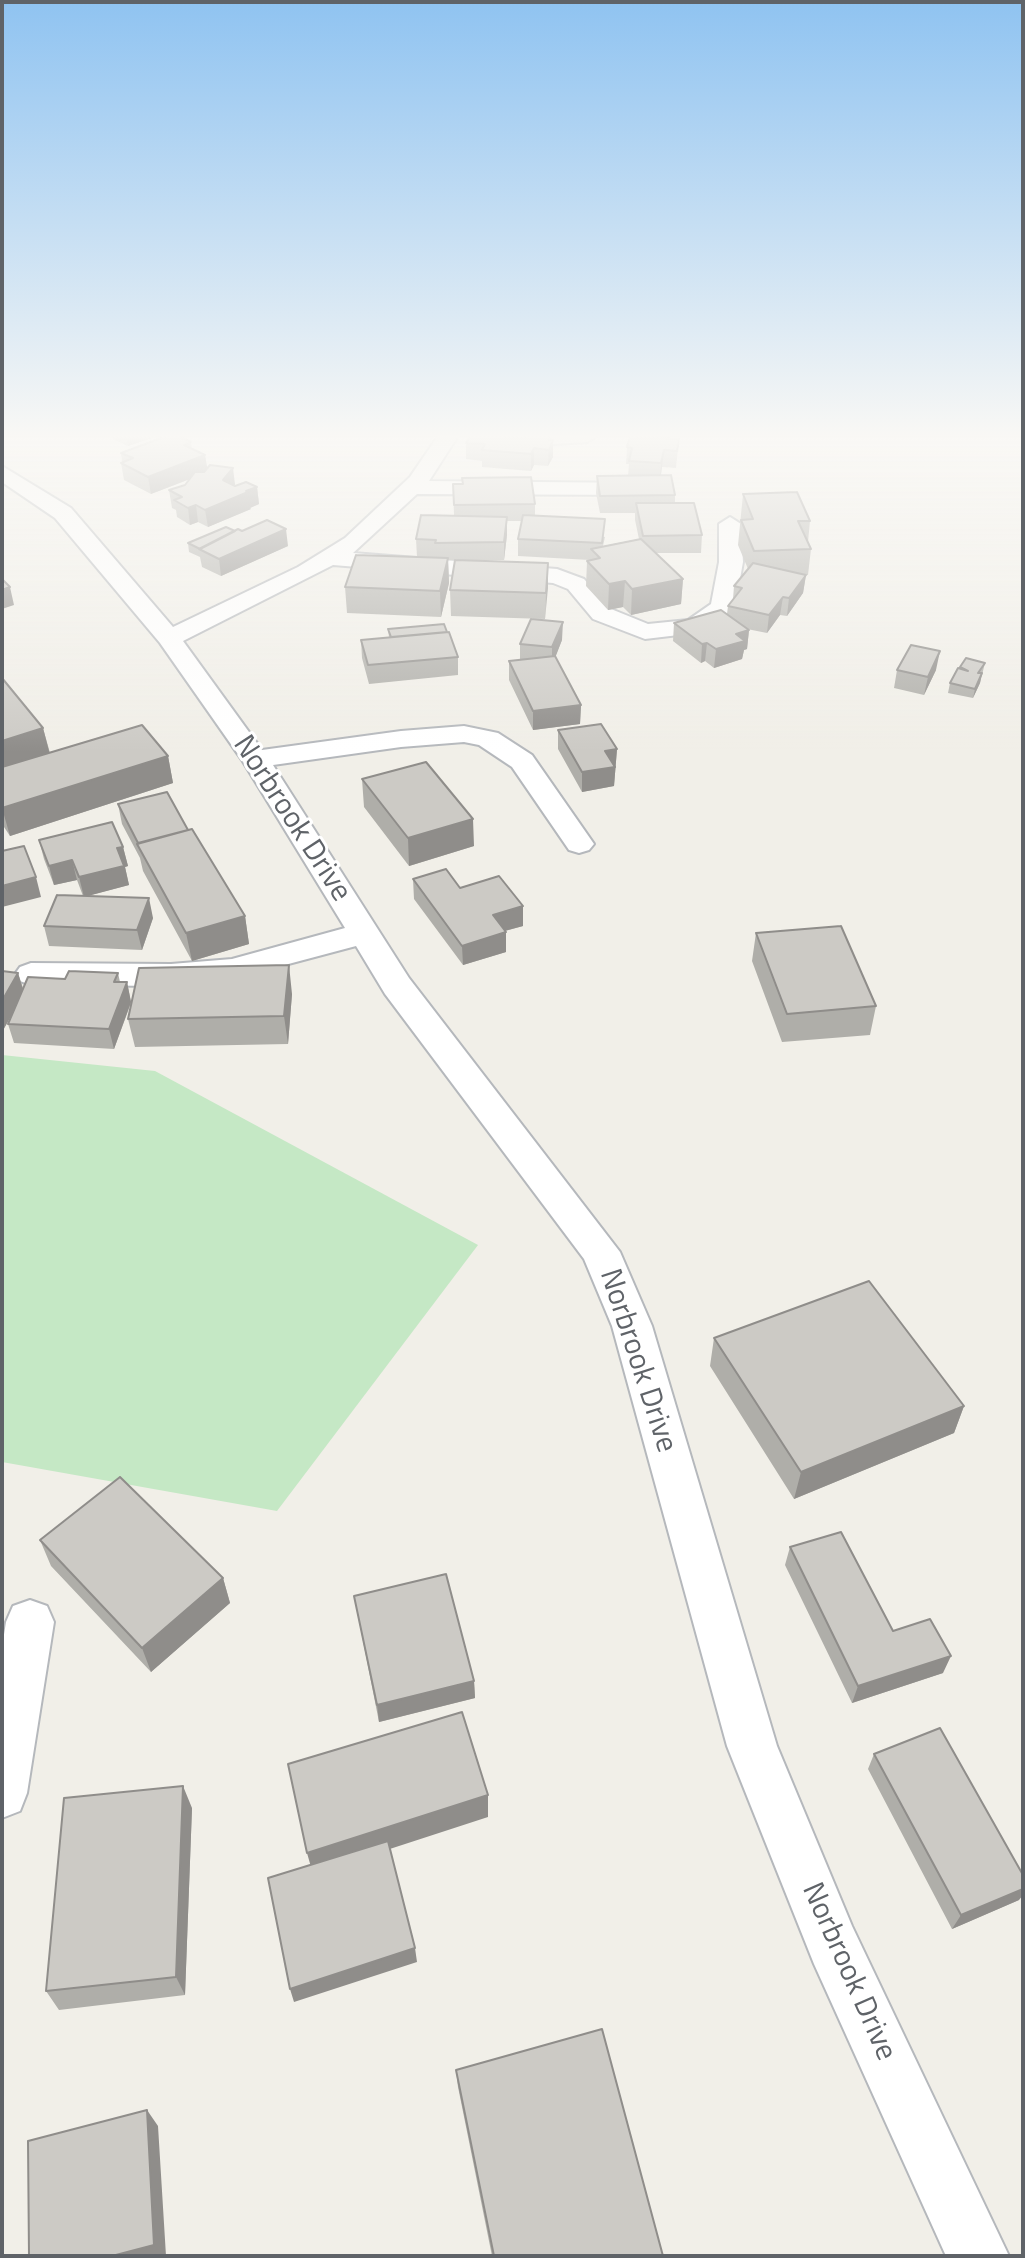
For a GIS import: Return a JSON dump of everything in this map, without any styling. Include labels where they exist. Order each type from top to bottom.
[{"type":"street","name":"Norbrook Drive","points":[[87,541],[169,638],[255,759],[397,986],[601,1252],[632,1326],[752,1746],[833,1945],[978,2256]]},
{"type":"street","points":[[169,638],[259,596],[355,541]]},
{"type":"street","points":[[328,558],[557,576],[576,584],[602,614],[645,632],[695,627],[723,607],[731,562],[730,541]]},
{"type":"street","points":[[255,759],[401,739],[464,734],[488,739],[522,761],[579,844]]},
{"type":"street","points":[[31,974],[171,975],[232,969],[365,933]]},
{"type":"street","points":[[2,1793],[30,1622]]},
{"type":"green space","points":[[2,1055],[155,1071],[478,1245],[277,1511],[2,1462]]},
{"type":"building","points":[[192,541],[215,541],[200,549],[188,543]]},
{"type":"building","points":[[214,541],[258,541],[219,559],[199,549]]},
{"type":"building","points":[[436,541],[504,541],[504,542]]},
{"type":"building","points":[[643,541],[683,579],[632,589],[625,581],[609,584],[587,561],[600,558],[591,549]]},
{"type":"building","points":[[750,541],[807,541],[811,549],[754,551]]},
{"type":"building","points":[[356,555],[448,558],[440,591],[345,587]]},
{"type":"building","points":[[455,560],[548,563],[546,593],[450,590]]},
{"type":"building","points":[[753,563],[806,575],[789,598],[783,597],[769,615],[728,606],[742,588],[734,586]]},
{"type":"building","points":[[2,579],[10,587],[2,590]]},
{"type":"building","points":[[721,610],[749,630],[736,634],[745,641],[716,649],[707,643],[702,644],[674,623]]},
{"type":"building","points":[[531,619],[563,622],[552,647],[520,644]]},
{"type":"building","points":[[444,624],[447,632],[391,637],[388,629]]},
{"type":"building","points":[[449,632],[458,657],[368,665],[361,640]]},
{"type":"building","points":[[911,645],[940,651],[928,677],[897,670]]},
{"type":"building","points":[[555,656],[581,705],[533,711],[509,661]]},
{"type":"building","points":[[966,658],[985,663],[978,673],[982,673],[975,689],[950,683],[958,668],[968,671],[960,667]]},
{"type":"building","points":[[2,678],[43,728],[2,741]]},
{"type":"building","points":[[601,724],[617,749],[605,751],[615,767],[582,772],[558,730]]},
{"type":"building","points":[[142,725],[168,756],[2,808],[2,767]]},
{"type":"building","points":[[426,762],[473,819],[408,838],[362,779]]},
{"type":"building","points":[[167,792],[188,830],[138,843],[118,804]]},
{"type":"building","points":[[112,822],[123,847],[117,848],[124,866],[79,877],[72,860],[49,866],[39,840]]},
{"type":"building","points":[[192,829],[245,916],[186,933],[137,844]]},
{"type":"building","points":[[24,846],[36,877],[2,886],[2,851]]},
{"type":"building","points":[[446,869],[460,888],[499,876],[523,906],[493,915],[506,932],[462,946],[413,879]]},
{"type":"building","points":[[57,895],[149,898],[137,930],[44,926]]},
{"type":"building","points":[[841,926],[876,1006],[787,1014],[756,933]]},
{"type":"building","points":[[289,965],[284,1016],[128,1019],[139,968]]},
{"type":"building","points":[[2,971],[18,973],[2,1001]]},
{"type":"building","points":[[69,971],[118,973],[114,982],[127,982],[109,1029],[8,1024],[28,977],[65,979]]},
{"type":"building","points":[[869,1281],[964,1406],[801,1472],[714,1338]]},
{"type":"building","points":[[120,1477],[223,1578],[142,1648],[40,1540]]},
{"type":"building","points":[[841,1532],[893,1631],[930,1619],[951,1656],[858,1686],[790,1547]]},
{"type":"building","points":[[446,1574],[474,1681],[377,1705],[354,1596]]},
{"type":"building","points":[[462,1712],[488,1795],[307,1853],[288,1764]]},
{"type":"building","points":[[940,1728],[1023,1875],[1023,1889],[961,1915],[874,1754]]},
{"type":"building","points":[[183,1786],[176,1977],[46,1991],[64,1798]]},
{"type":"building","points":[[388,1841],[415,1948],[290,1989],[268,1878]]},
{"type":"building","points":[[602,2029],[663,2256],[494,2256],[456,2070]]},
{"type":"building","points":[[147,2110],[154,2245],[112,2256],[29,2256],[28,2141]]}]
